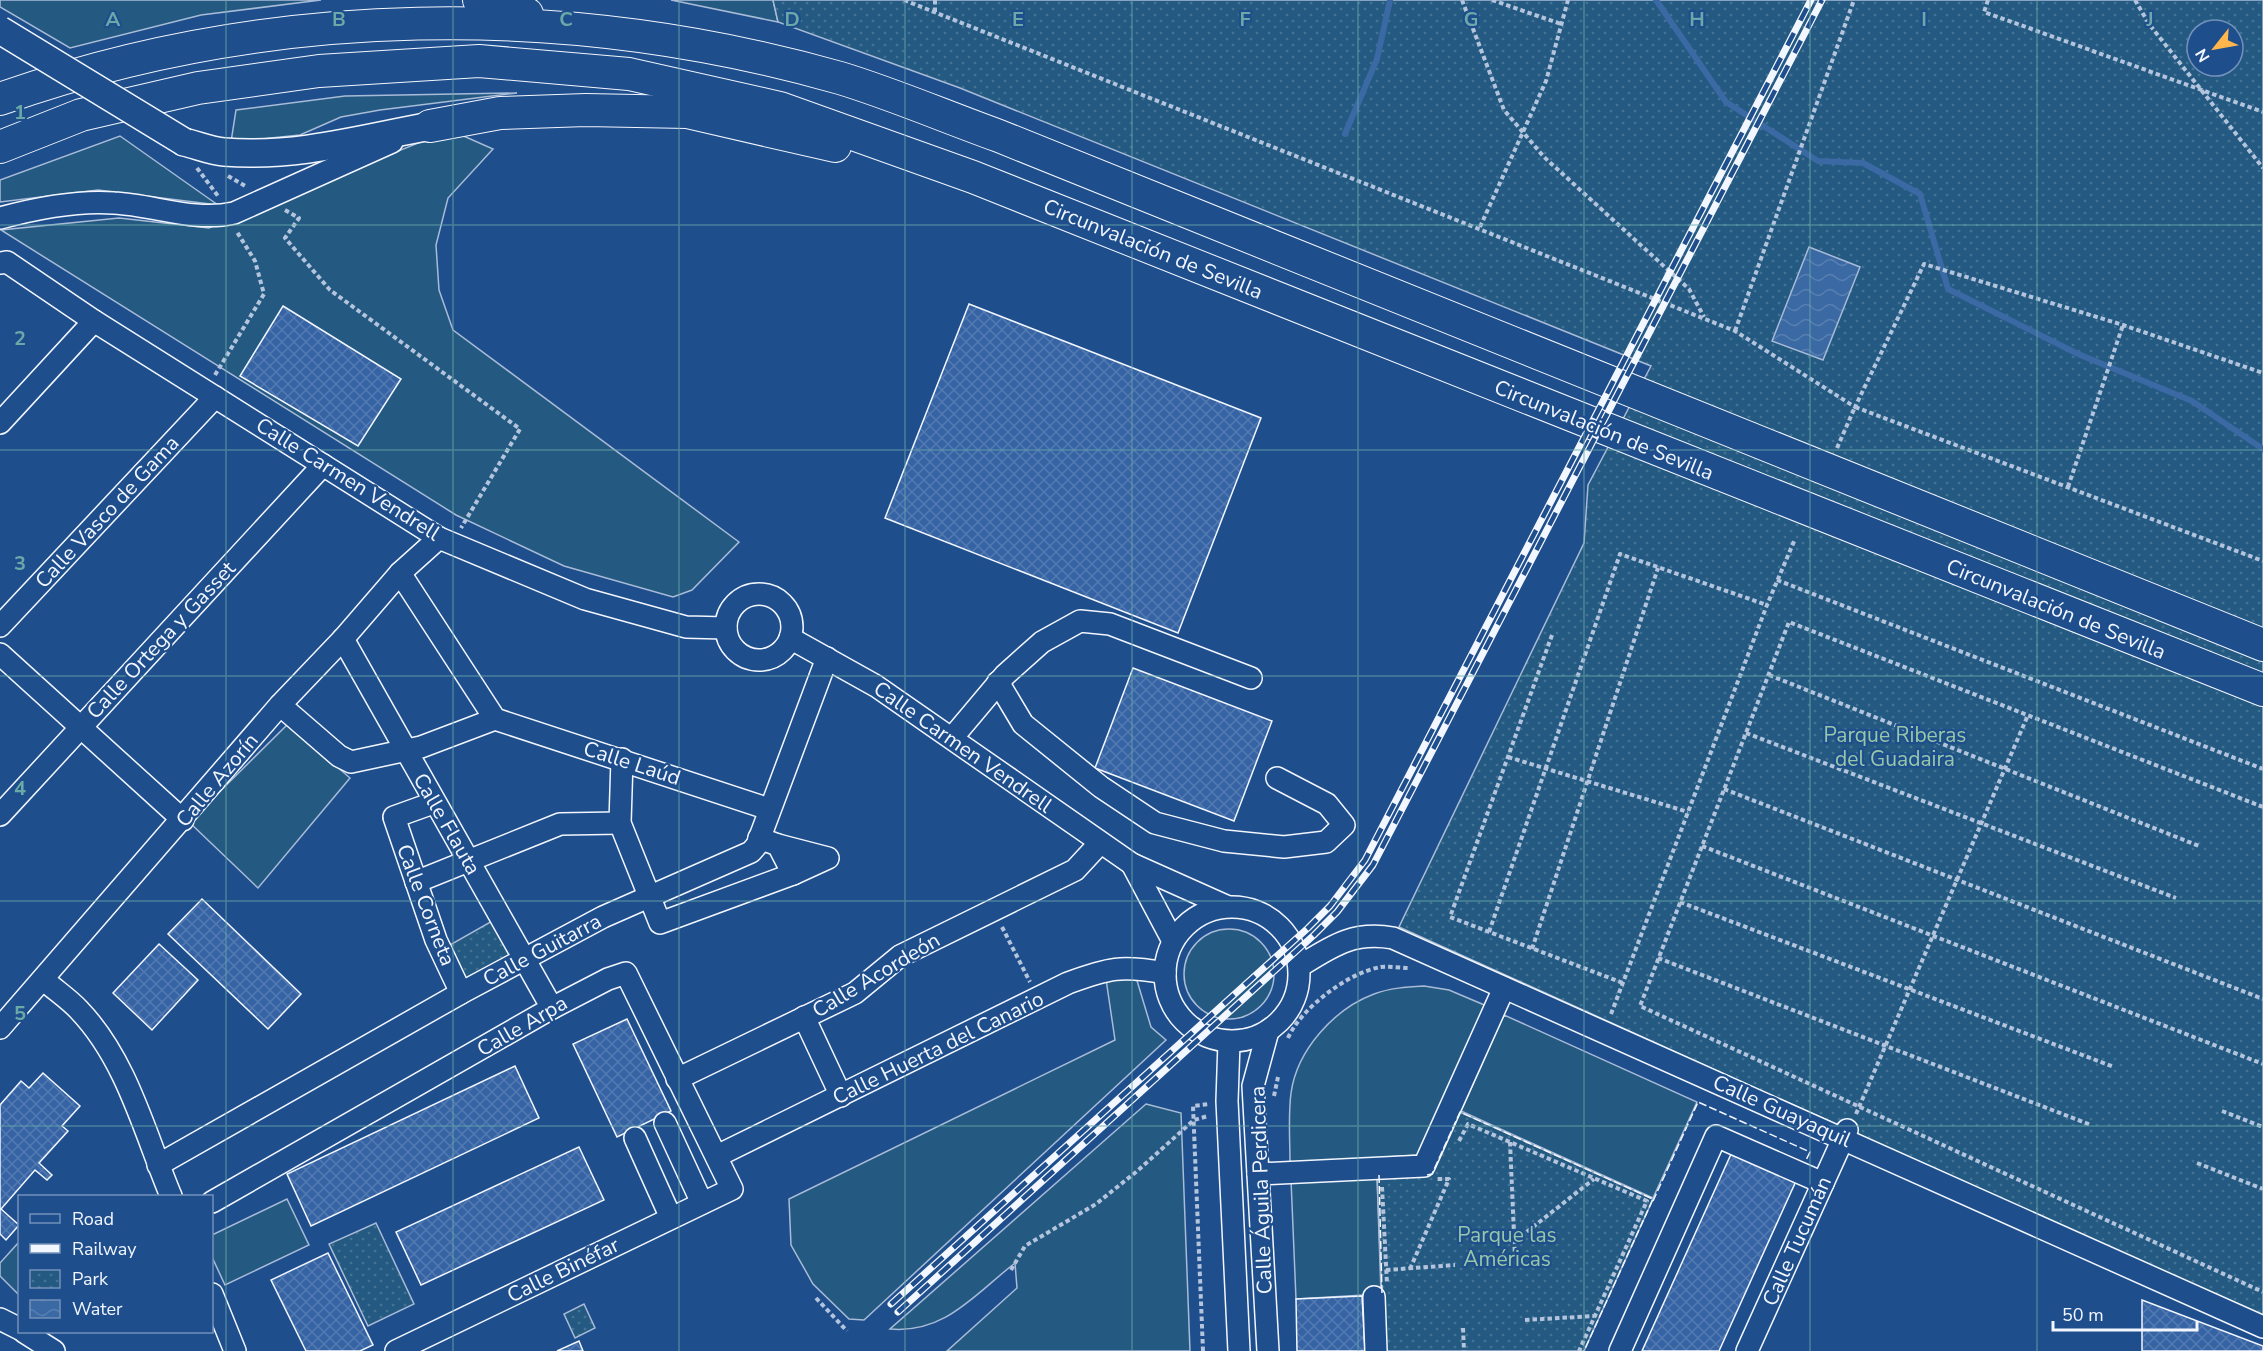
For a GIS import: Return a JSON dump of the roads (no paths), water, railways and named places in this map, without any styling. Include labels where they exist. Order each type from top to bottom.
[{"type":"highway","points":[[480,0],[562,24]]},
{"type":"highway","name":"Circunvalación de Sevilla","points":[[0,99],[128,59],[296,29],[403,23],[562,24],[664,38],[840,78],[1010,141],[2263,645]]},
{"type":"highway","name":"Circunvalación de Sevilla","points":[[0,147],[81,115],[198,88],[319,71],[478,61],[629,74],[780,108],[973,177],[2263,690]]},
{"type":"highway","points":[[429,126],[500,113],[687,111],[973,177]]},
{"type":"main road","points":[[0,30],[184,142],[222,152],[271,153],[327,146],[429,126]]},
{"type":"street","points":[[0,218],[86,202],[116,202],[193,215],[220,216],[234,213],[429,126]]},
{"type":"street","name":"Calle Carmen Vendrell","points":[[0,263],[7,262],[94,321],[439,538],[595,602],[686,627],[726,628]]},
{"type":"street","points":[[0,423],[94,321]]},
{"type":"street","name":"Calle Vasco de Gama","points":[[0,626],[210,394]]},
{"type":"street","name":"Calle Ortega y Gasset","points":[[0,815],[324,465]]},
{"type":"street","name":"Calle Azorín","points":[[0,1028],[183,820],[280,705],[343,639],[400,573],[439,538]]},
{"type":"street","points":[[280,705],[339,756],[351,762],[405,751],[495,719],[400,573]]},
{"type":"street","points":[[755,593],[766,594],[785,606],[792,627],[790,638],[776,655],[755,660],[736,651],[729,642],[726,628],[729,611],[735,602],[755,593]]},
{"type":"street","points":[[952,738],[998,682],[1042,642],[1080,621],[1110,624],[1251,678]]},
{"type":"street","name":"Calle Carmen Vendrell","points":[[790,638],[876,686],[1132,864],[1226,906]]},
{"type":"street","name":"Calle Flauta","points":[[343,639],[552,1008]]},
{"type":"street","points":[[0,654],[183,820]]},
{"type":"street","name":"Calle Guitarra","points":[[158,1165],[524,959],[647,896],[751,852],[768,842],[769,809],[827,658]]},
{"type":"street","points":[[998,682],[1023,724],[1101,787],[1155,823],[1224,841],[1284,847],[1326,842],[1344,825],[1327,804],[1277,778]]},
{"type":"street","name":"Calle Laúd","points":[[495,719],[769,809]]},
{"type":"street","points":[[622,759],[620,823],[647,896],[660,923],[793,874],[828,858],[768,842]]},
{"type":"street","name":"Calle Corneta","points":[[434,803],[394,817],[435,940],[461,993]]},
{"type":"street","points":[[416,882],[560,824],[620,823]]},
{"type":"street","points":[[768,842],[793,874]]},
{"type":"street","name":"Calle Acordeón","points":[[677,1079],[868,984],[900,956],[1075,870],[1100,843]]},
{"type":"street","name":"Calle Carmen Vendrell","points":[[1132,864],[1173,940]]},
{"type":"street","points":[[1226,906],[1246,907],[1266,915],[1283,928],[1294,946],[1300,966],[1299,986],[1294,1004],[1282,1020],[1268,1031],[1249,1040],[1229,1042],[1209,1037],[1184,1020],[1168,994],[1165,973],[1167,956],[1173,940],[1186,924],[1205,912],[1226,906]]},
{"type":"street","name":"Calle Guayaquil","points":[[1300,966],[1339,942],[1371,935],[1393,938],[1604,1032],[1845,1134],[2263,1327]]},
{"type":"street","name":"Calle Huerta del Canario","points":[[717,1156],[1038,998],[1100,972],[1130,967],[1165,973]]},
{"type":"street","name":"Calle Arpa","points":[[213,1201],[552,1008],[608,979],[626,973],[732,1189]]},
{"type":"street","points":[[44,980],[79,1009],[103,1039],[119,1068],[170,1195]]},
{"type":"street","points":[[1258,1174],[1424,1166],[1504,988]]},
{"type":"street","points":[[804,1017],[841,1096]]},
{"type":"street","name":"Calle Águila Perdicera","points":[[1268,1031],[1253,1086],[1268,1351]]},
{"type":"street","name":"Calle Águila Perdicera","points":[[1229,1042],[1227,1101],[1239,1351]]},
{"type":"street","points":[[665,1123],[702,1203]]},
{"type":"street","name":"Calle Tucumán","points":[[1746,1351],[1845,1134]]},
{"type":"street","points":[[1620,1351],[1716,1136],[1825,1179]]},
{"type":"street","points":[[635,1138],[671,1218]]},
{"type":"street","points":[[1750,1139],[1825,1179]]},
{"type":"street","name":"Calle Binéfar","points":[[396,1351],[732,1189]]},
{"type":"street","points":[[1376,1351],[1381,1295]]},
{"type":"street","points":[[213,1296],[236,1351]]},
{"type":"street","points":[[15,1327],[23,1351]]},
{"type":"street","points":[[25,1333],[54,1351]]},
{"type":"water","points":[[1809,247],[1860,267],[1823,360],[1772,341]]},
{"type":"waterway","points":[[1345,134],[1377,59],[1390,0]]},
{"type":"waterway","points":[[1656,0],[1726,102],[1818,161],[1863,163],[1920,194],[1948,289],[2078,354],[2192,401],[2263,449]]},
{"type":"railway","points":[[891,1304],[1308,928],[1330,906],[1365,860],[1811,0]]},
{"type":"railway","points":[[898,1312],[1314,935],[1337,912],[1373,865],[1822,0]]},
{"type":"park label","name":"Parque Riberas del Guadaira","points":[[1895,747]]},
{"type":"park label","name":"Parque las Américas","points":[[1507,1247]]}]
